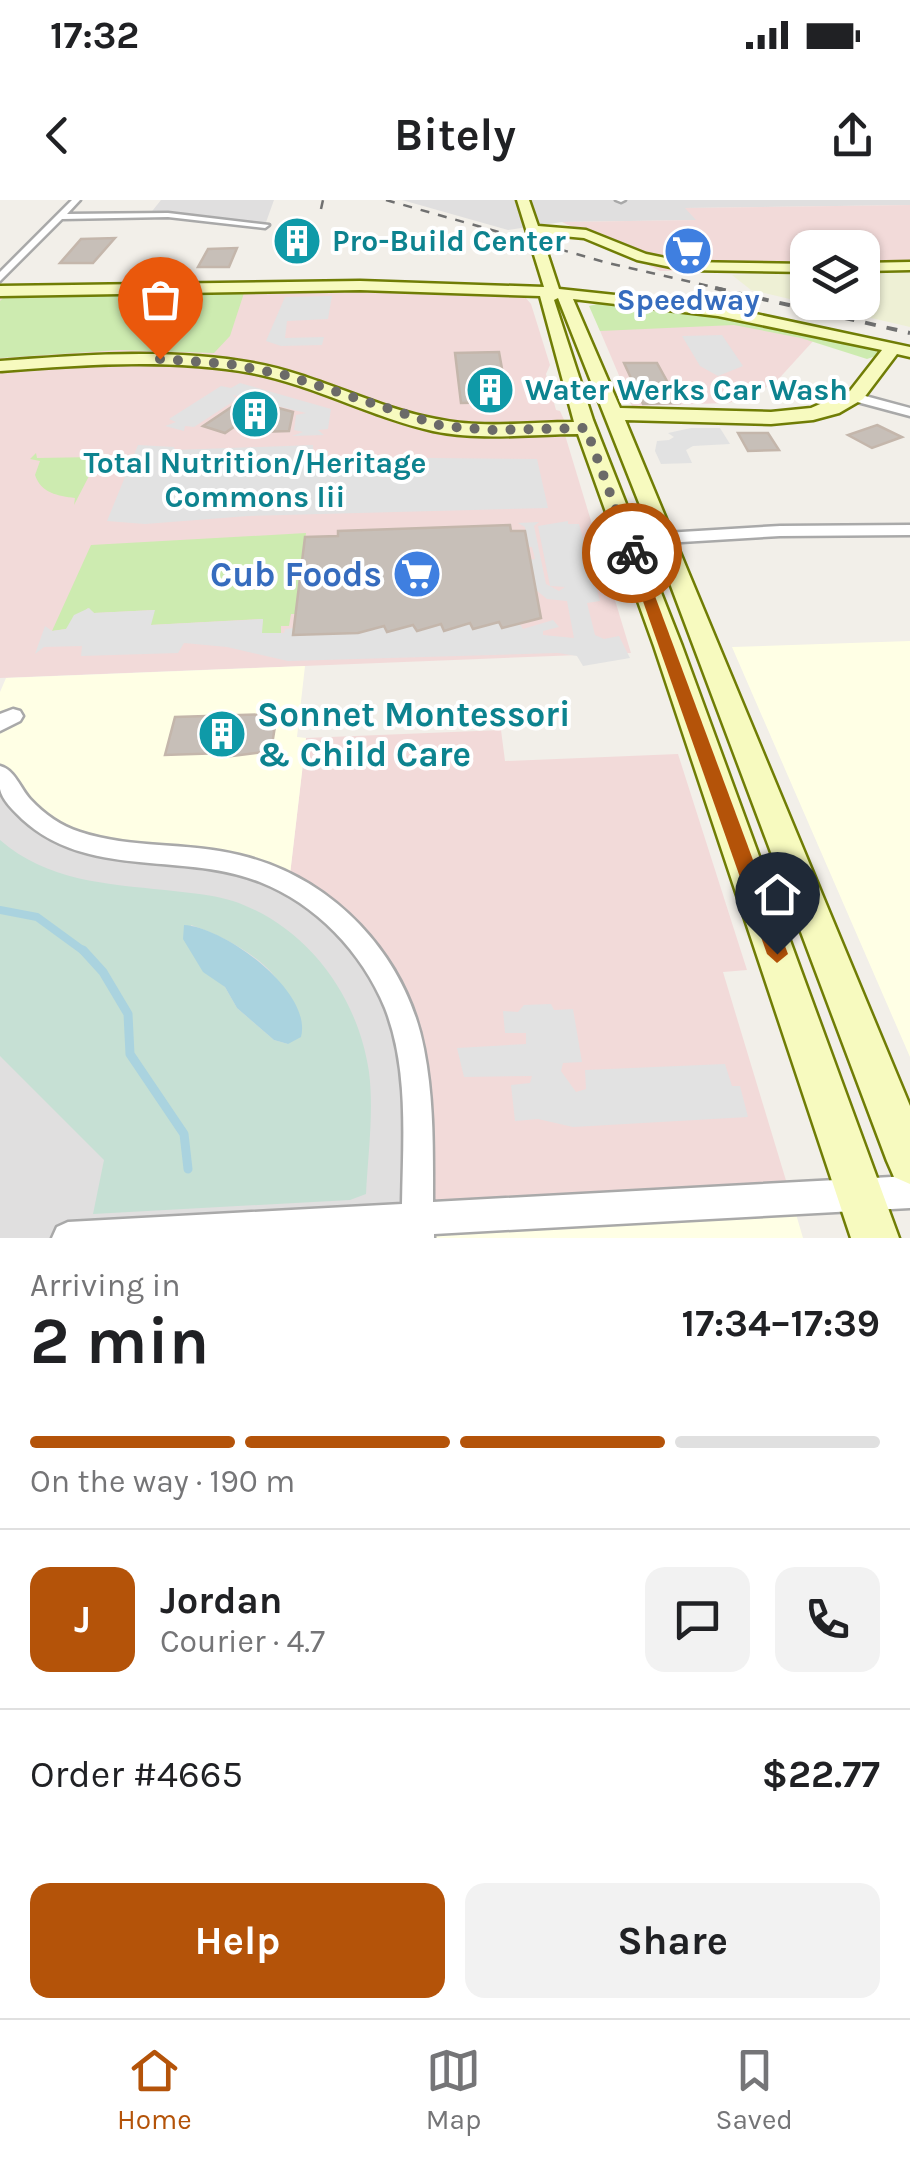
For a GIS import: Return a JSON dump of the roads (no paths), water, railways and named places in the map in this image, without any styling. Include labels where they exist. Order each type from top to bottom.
[{"type":"main road","points":[[524,200],[551,283],[567,300],[575,320],[614,506],[668,646],[867,1216]]},
{"type":"main road","points":[[534,230],[586,234],[628,253],[669,264],[790,268]]},
{"type":"main road","points":[[880,267],[910,266]]},
{"type":"main road","points":[[0,284],[337,277],[551,283],[725,305],[903,353]]},
{"type":"main road","points":[[551,283],[546,298],[569,374],[654,513],[910,1161]]},
{"type":"main road","points":[[0,284],[551,283],[619,299],[732,313],[903,353]]},
{"type":"main road","points":[[575,320],[578,310],[586,304],[619,299]]},
{"type":"main road","points":[[0,366],[126,358],[229,364],[306,381],[414,418],[468,429],[814,414],[854,397],[903,353]]},
{"type":"main road","points":[[614,506],[639,531],[654,513]]},
{"type":"street","points":[[0,284],[76,200]]},
{"type":"street","points":[[60,217],[168,216],[266,225]]},
{"type":"street","points":[[854,397],[910,412]]},
{"type":"street","points":[[654,513],[725,533]]},
{"type":"street","points":[[654,513],[673,525],[725,533],[910,530]]},
{"type":"street","points":[[0,774],[31,817],[61,836],[126,853],[218,860],[252,868],[306,893],[346,925],[383,977],[410,1045],[418,1227]]},
{"type":"street","points":[[68,1238],[867,1216],[910,1192]]},
{"type":"water","points":[[184,925],[221,937],[262,964],[293,1000],[301,1019],[301,1037],[288,1044],[274,1040],[237,1008],[225,987],[203,972],[183,939]]},
{"type":"waterway","points":[[0,910],[37,917],[84,952]]},
{"type":"waterway","points":[[84,952],[103,972],[128,1014],[130,1054],[184,1134],[188,1169]]},
{"type":"railway","points":[[321,209],[323,200]]},
{"type":"railway","points":[[386,200],[608,263],[726,290]]},
{"type":"railway","points":[[715,288],[910,333]]},
{"type":"place","name":"Pro-Build Center","points":[[297,241]]},
{"type":"place","name":"Speedway","points":[[688,251]]},
{"type":"place","name":"Water Werks Car Wash","points":[[490,390]]},
{"type":"place","name":"Total Nutrition/Heritage Commons Iii","points":[[255,414]]},
{"type":"place","name":"Cub Foods","points":[[417,574]]},
{"type":"place","name":"Sonnet Montessori & Child Care","points":[[222,734]]}]
